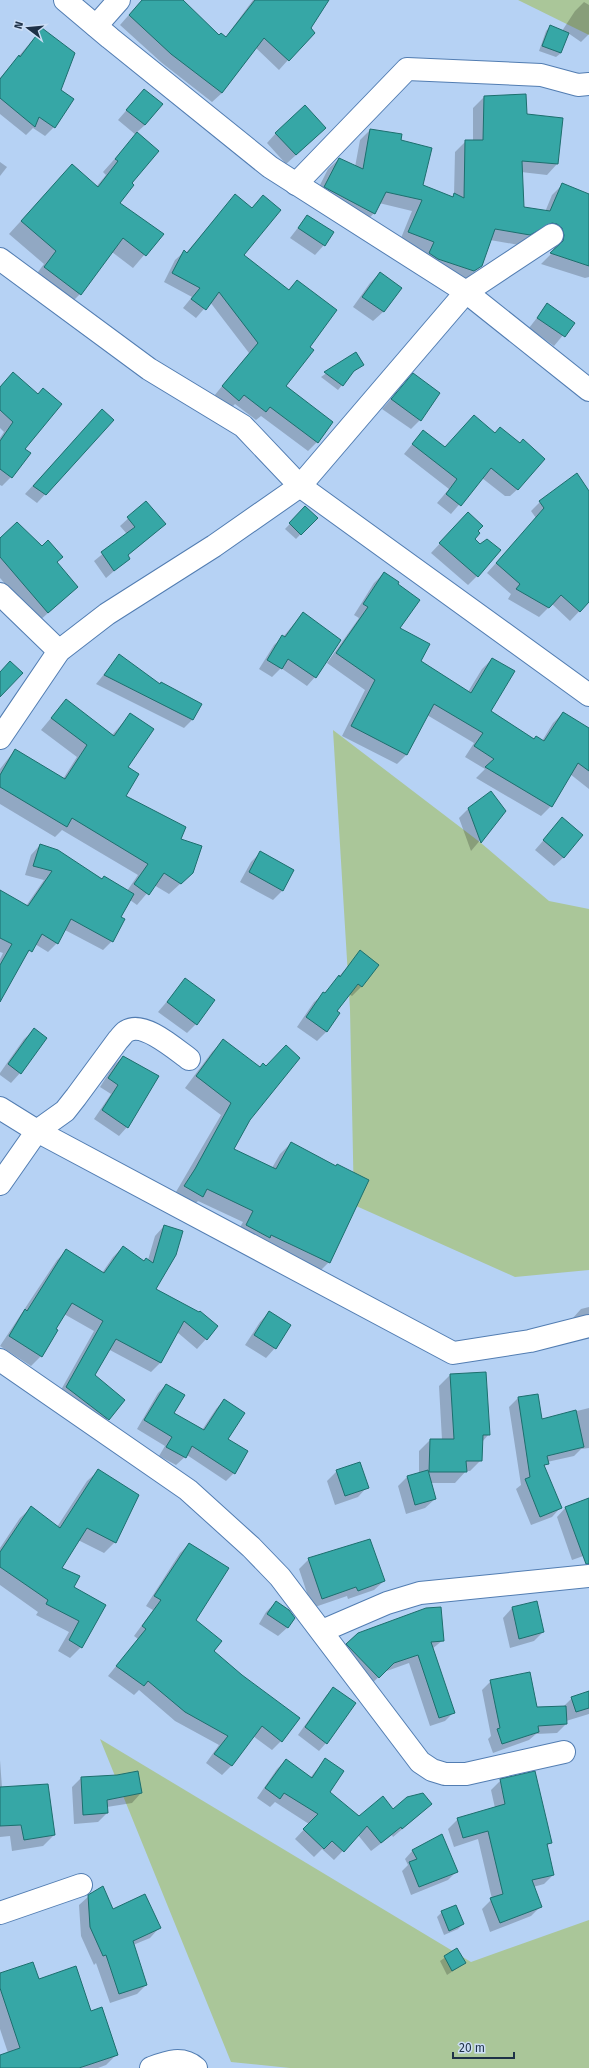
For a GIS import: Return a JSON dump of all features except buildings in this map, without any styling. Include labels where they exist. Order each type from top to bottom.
[{"type":"street","points":[[65,0],[270,166],[466,292],[589,390]]},
{"type":"street","points":[[96,26],[119,0]]},
{"type":"street","points":[[296,184],[407,69],[542,75],[578,85],[589,84]]},
{"type":"street","points":[[0,738],[59,650],[107,614],[214,546],[300,486],[466,292],[552,235]]},
{"type":"street","points":[[0,259],[149,369],[242,426],[300,486],[589,695]]},
{"type":"street","points":[[0,594],[59,650]]},
{"type":"street","points":[[0,1184],[37,1131],[64,1111],[118,1040],[128,1030],[139,1028],[154,1034],[188,1058]]},
{"type":"street","points":[[0,1108],[37,1131],[453,1352],[530,1341],[589,1326]]},
{"type":"street","points":[[0,1360],[188,1490],[280,1577],[420,1762],[432,1770],[445,1774],[466,1774],[564,1752]]},
{"type":"street","points":[[322,1631],[387,1603],[420,1593],[589,1576]]},
{"type":"street","points":[[0,1913],[81,1885]]},
{"type":"street","points":[[151,2068],[178,2060],[190,2063],[196,2068]]},
{"type":"green space","points":[[518,0],[589,0],[589,35]]},
{"type":"green space","points":[[333,730],[481,843],[549,901],[589,909],[589,1270],[515,1277],[354,1205],[350,1009]]},
{"type":"green space","points":[[100,1739],[471,1962],[589,1920],[589,2068],[290,2068],[231,2062]]}]
